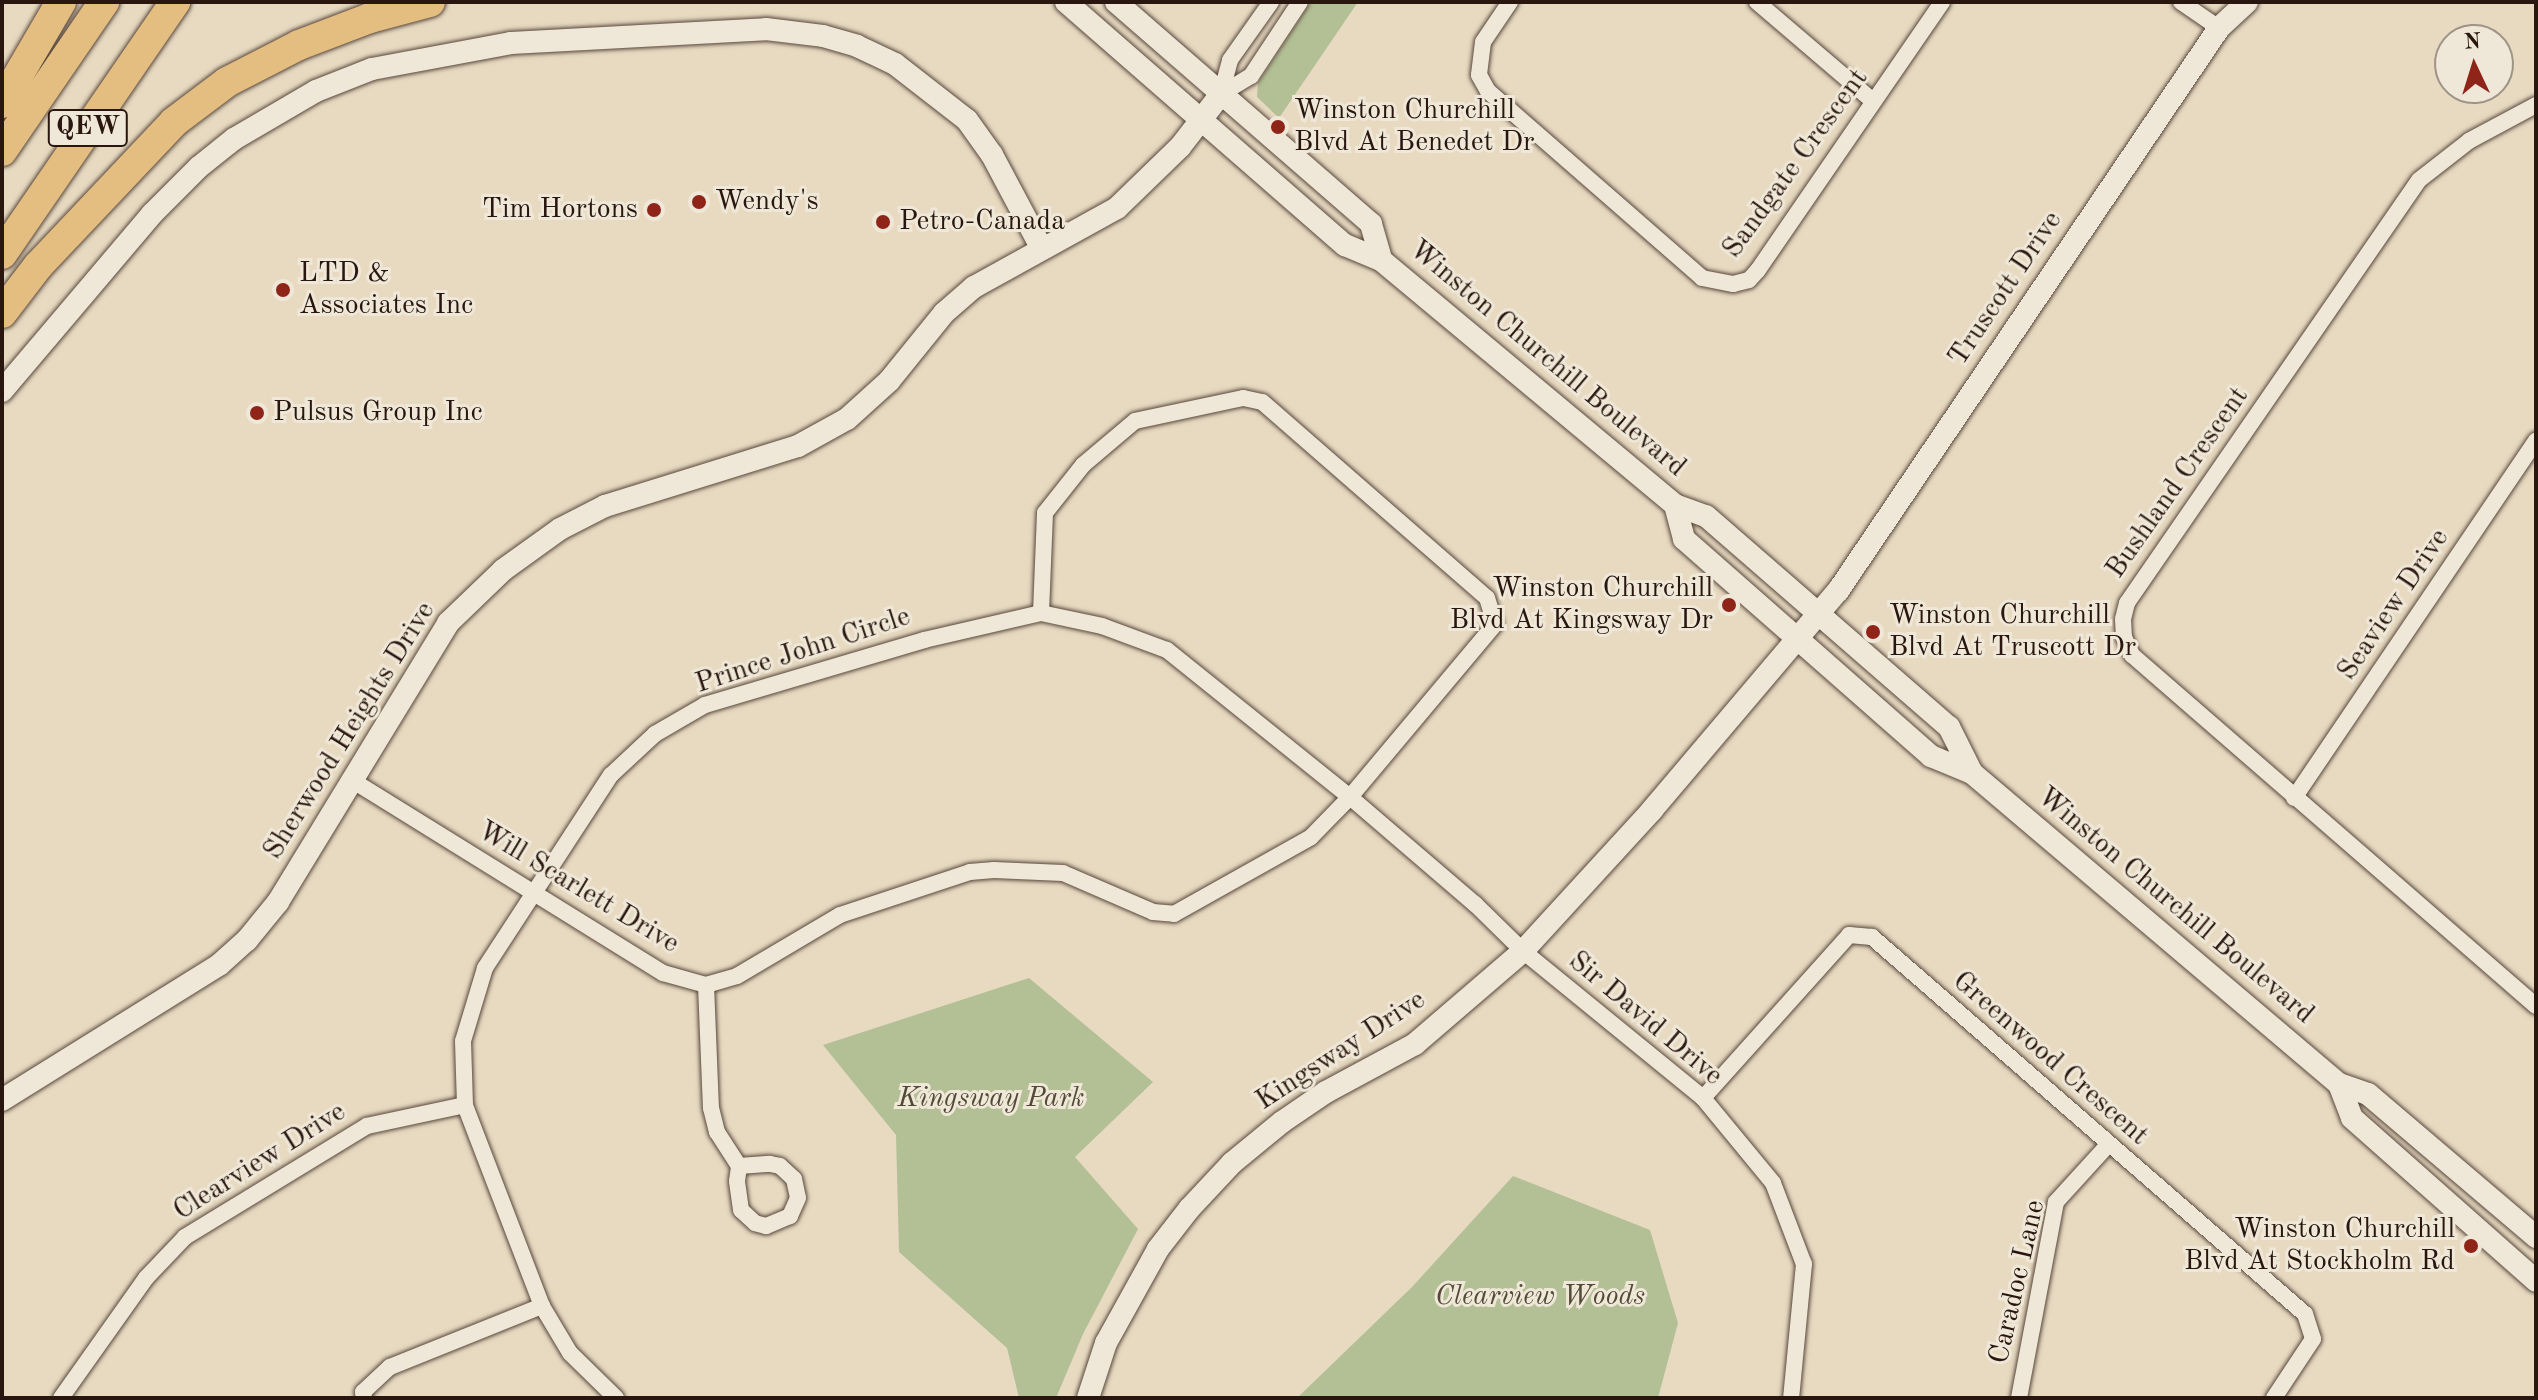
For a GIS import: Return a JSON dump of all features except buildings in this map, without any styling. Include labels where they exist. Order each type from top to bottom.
[{"type":"highway","points":[[2,103],[61,2]]},
{"type":"highway","name":"QEW","points":[[2,151],[104,2]]},
{"type":"highway","name":"QEW","points":[[2,254],[175,2]]},
{"type":"highway","points":[[2,313],[38,266],[163,133],[217,90],[299,45],[370,18],[430,2]]},
{"type":"street","name":"Winston Churchill Boulevard","points":[[1066,2],[1345,245],[1381,260],[1675,505],[1706,516],[1949,727],[1972,773]]},
{"type":"street","name":"Winston Churchill Boulevard","points":[[1116,2],[1371,224],[1381,260]]},
{"type":"street","points":[[1221,94],[1230,60],[1271,2]]},
{"type":"street","points":[[1221,94],[1251,76],[1300,2]]},
{"type":"street","name":"Sandgate Crescent","points":[[1510,2],[1483,42],[1479,75],[1488,91],[1702,278],[1718,282],[1749,280],[1758,270],[1942,2]]},
{"type":"street","points":[[1757,2],[1873,101]]},
{"type":"street","points":[[2181,2],[2219,28]]},
{"type":"street","name":"Truscott Drive","points":[[1797,639],[1838,591],[2219,28],[2247,2]]},
{"type":"street","points":[[2,391],[152,214],[199,167],[234,139],[316,91],[372,69],[511,43],[754,29],[823,36],[857,46],[906,72],[967,120],[992,155],[1041,247]]},
{"type":"street","name":"Sherwood Heights Drive","points":[[2,1100],[219,965],[247,940],[278,902],[350,779],[448,623],[503,570],[560,529],[605,506],[798,446],[847,419],[889,381],[954,304],[974,287],[1041,247],[1117,208],[1180,147],[1221,94]]},
{"type":"street","name":"Bushland Crescent","points":[[2536,105],[2469,141],[2419,180],[2127,603],[2124,637],[2132,655],[2536,1006]]},
{"type":"street","points":[[739,1166],[770,1164],[788,1172],[798,1188],[798,1198],[790,1216],[766,1226],[747,1218],[737,1202],[739,1166],[717,1132],[711,1108],[706,985],[737,976],[840,915],[970,872],[1063,873],[1153,912],[1174,914],[1311,837],[1350,797],[1495,624],[1487,598],[1262,402],[1243,398],[1135,421],[1083,465],[1045,513],[1041,613]]},
{"type":"street","name":"Seaview Drive","points":[[2294,798],[2536,440]]},
{"type":"street","name":"Winston Churchill Boulevard","points":[[1675,505],[1684,539],[1931,756],[1972,773],[2339,1084],[2368,1094],[2536,1237]]},
{"type":"street","name":"Prince John Circle","points":[[616,1398],[570,1353],[542,1306],[465,1105],[463,1041],[485,968],[611,775],[655,734],[705,705],[924,640],[1041,613],[1102,626],[1167,650],[1350,797],[1475,904],[1523,951]]},
{"type":"street","name":"Kingsway Drive","points":[[1088,1398],[1106,1343],[1158,1249],[1189,1209],[1232,1163],[1326,1092],[1415,1044],[1523,951],[1652,810],[1797,639]]},
{"type":"street","name":"Will Scarlett Drive","points":[[350,779],[663,973],[706,985]]},
{"type":"street","name":"Greenwood Crescent","points":[[1703,1098],[1849,935],[1872,937],[2107,1146],[2305,1314],[2313,1339],[2274,1398]]},
{"type":"street","name":"Sir David Drive","points":[[1523,951],[1703,1098],[1773,1183],[1804,1264],[1791,1398]]},
{"type":"street","name":"Winston Churchill Boulevard","points":[[2339,1084],[2352,1118],[2533,1271]]},
{"type":"street","name":"Clearview Drive","points":[[61,1398],[146,1278],[185,1237],[367,1126],[465,1105]]},
{"type":"street","name":"Caradoc Lane","points":[[2019,1398],[2056,1202],[2107,1146]]},
{"type":"street","points":[[364,1398],[363,1392],[390,1367],[542,1306]]},
{"type":"green space","points":[[1311,2],[1358,2],[1279,118],[1257,97],[1258,83]]},
{"type":"green space","name":"Kingsway Park","points":[[1029,978],[1153,1082],[1075,1157],[1138,1229],[1083,1334],[1056,1398],[1019,1398],[1007,1348],[899,1252],[896,1135],[823,1045]]},
{"type":"green space","name":"Clearview Woods","points":[[1513,1176],[1650,1230],[1678,1323],[1658,1398],[1297,1398],[1412,1287]]},
{"type":"place","name":"Winston Churchill Blvd At Benedet Dr","points":[[1278,127]]},
{"type":"place","name":"Wendy's","points":[[699,202]]},
{"type":"place","name":"Tim Hortons","points":[[654,210]]},
{"type":"place","name":"Petro-Canada","points":[[883,222]]},
{"type":"place","name":"LTD & Associates Inc","points":[[283,290]]},
{"type":"place","name":"Pulsus Group Inc","points":[[257,413]]},
{"type":"place","name":"Winston Churchill Blvd At Kingsway Dr","points":[[1729,605]]},
{"type":"place","name":"Winston Churchill Blvd At Truscott Dr","points":[[1873,632]]},
{"type":"place","name":"Winston Churchill Blvd At Stockholm Rd","points":[[2471,1246]]}]
